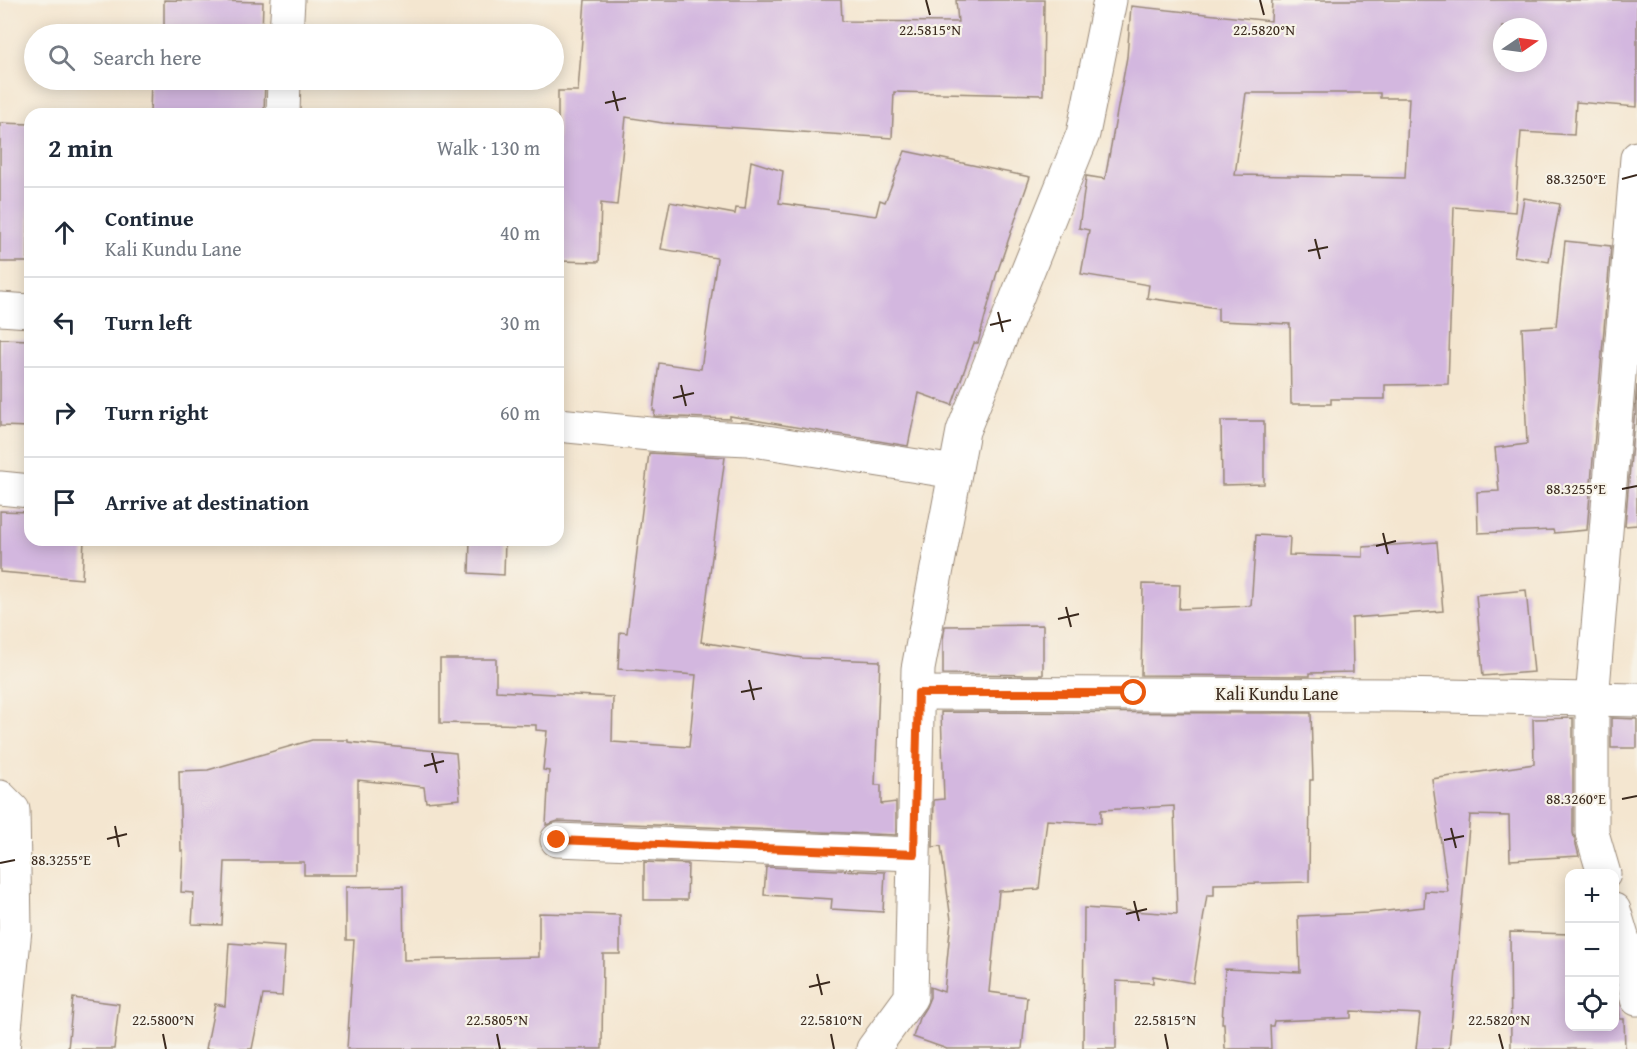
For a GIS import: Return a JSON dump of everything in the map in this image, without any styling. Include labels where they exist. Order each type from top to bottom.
[{"type":"street","points":[[287,24],[288,0]]},
{"type":"street","points":[[873,1049],[910,997],[918,669],[963,431],[1083,134],[1110,0]]},
{"type":"street","points":[[283,108],[284,90]]},
{"type":"street","points":[[1603,869],[1592,833],[1592,700],[1637,158]]},
{"type":"street","points":[[0,309],[24,311]]},
{"type":"street","points":[[564,426],[660,435],[748,439],[955,472]]},
{"type":"street","points":[[0,488],[24,490]]},
{"type":"street","name":"Kali Kundu Lane","points":[[918,693],[1397,695],[1637,700]]},
{"type":"street","points":[[0,797],[13,810],[15,929],[3,1049]]},
{"type":"street","points":[[557,840],[914,854]]},
{"type":"street","points":[[1618,923],[1630,963],[1637,999]]},
{"type":"building","points":[[164,0],[263,2],[262,24],[164,24]]},
{"type":"building","points":[[585,0],[841,0],[842,21],[958,22],[956,0],[1044,0],[1043,95],[894,92],[892,138],[663,123],[626,117],[617,205],[601,203],[599,262],[564,261],[564,108],[558,108],[558,91],[578,91]]},
{"type":"building","points":[[1272,0],[1637,0],[1637,107],[1576,102],[1574,135],[1521,132],[1515,212],[1454,207],[1448,384],[1385,385],[1385,399],[1331,399],[1331,404],[1291,404],[1290,324],[1218,321],[1218,308],[1147,298],[1149,285],[1081,274],[1089,230],[1079,228],[1086,176],[1105,179],[1127,57],[1131,6],[1271,21]],"holes":[[[1246,93],[1380,93],[1380,98],[1409,98],[1405,178],[1235,175]]]},
{"type":"building","points":[[151,90],[265,90],[264,108],[150,108]]},
{"type":"building","points":[[0,123],[24,124],[24,262],[0,262]]},
{"type":"building","points":[[905,151],[1030,177],[996,276],[978,343],[974,343],[952,405],[919,393],[908,446],[730,416],[730,419],[654,416],[659,363],[701,369],[717,258],[661,249],[670,202],[735,214],[736,208],[745,209],[751,161],[783,171],[779,203],[876,216],[880,200],[885,202]]},
{"type":"building","points":[[1524,198],[1560,204],[1549,262],[1514,256]]},
{"type":"building","points":[[1565,241],[1611,246],[1587,530],[1554,533],[1553,530],[1478,533],[1477,492],[1499,491],[1495,448],[1527,444],[1522,328],[1556,326]]},
{"type":"building","points":[[0,339],[24,340],[24,427],[0,426]]},
{"type":"building","points":[[1637,385],[1637,525],[1625,526]]},
{"type":"building","points":[[1221,421],[1264,421],[1264,484],[1222,485]]},
{"type":"building","points":[[649,453],[725,457],[701,642],[802,658],[880,661],[875,785],[881,785],[881,804],[896,802],[896,835],[558,821],[546,825],[549,771],[543,770],[547,731],[536,730],[536,725],[440,723],[440,659],[496,659],[496,691],[613,697],[612,742],[689,747],[696,675],[618,669],[620,632],[627,633]]},
{"type":"building","points":[[0,511],[24,512],[24,546],[84,546],[82,579],[0,572]]},
{"type":"building","points":[[1256,535],[1290,537],[1289,555],[1363,557],[1363,547],[1437,542],[1443,611],[1352,618],[1353,672],[1310,673],[1310,676],[1141,675],[1143,584],[1180,585],[1179,609],[1251,606]]},
{"type":"building","points":[[470,546],[505,546],[504,575],[469,573]]},
{"type":"building","points":[[1526,590],[1534,672],[1483,676],[1476,595]]},
{"type":"building","points":[[1043,625],[1043,675],[943,674],[945,626]]},
{"type":"building","points":[[941,712],[1311,713],[1313,780],[1310,780],[1309,882],[1214,884],[1214,895],[1207,895],[1193,983],[1153,976],[1153,983],[1116,981],[1116,1049],[1083,1049],[1084,908],[1177,914],[1174,806],[1101,810],[1101,823],[1047,820],[1039,889],[999,891],[989,992],[1027,997],[1022,1049],[947,1049],[913,1037],[919,1018],[930,997],[930,987],[944,992],[951,920],[941,846],[933,847],[934,800],[944,799]]},
{"type":"building","points":[[1573,718],[1573,833],[1579,856],[1510,860],[1509,816],[1470,815],[1449,1049],[1416,1049],[1420,1014],[1351,1011],[1351,1018],[1274,1021],[1273,1026],[1270,1026],[1271,1049],[1225,1049],[1224,1023],[1222,1023],[1225,969],[1300,972],[1298,916],[1368,913],[1424,907],[1425,891],[1448,892],[1432,779],[1534,764],[1533,719]]},
{"type":"building","points":[[1611,718],[1637,719],[1637,748],[1611,748]]},
{"type":"building","points":[[312,740],[348,740],[348,742],[456,753],[460,799],[426,802],[424,787],[358,780],[358,875],[304,875],[304,862],[225,862],[222,925],[192,924],[194,893],[181,892],[183,851],[181,851],[179,771],[208,770]]},
{"type":"building","points":[[644,862],[688,864],[687,900],[644,900]]},
{"type":"building","points":[[766,867],[885,872],[883,912],[831,909],[832,899],[764,895]]},
{"type":"building","points":[[403,886],[404,960],[539,957],[539,913],[620,915],[620,954],[603,954],[602,1049],[347,1049],[354,940],[346,940],[346,887]]},
{"type":"building","points":[[1510,932],[1565,934],[1565,1031],[1619,1031],[1619,1004],[1620,1019],[1624,1019],[1625,1049],[1511,1049]]},
{"type":"building","points":[[229,943],[285,947],[282,996],[263,995],[252,1049],[206,1049],[215,1004],[225,1006]]},
{"type":"building","points":[[73,998],[119,1004],[114,1049],[68,1049]]},
{"type":"route","points":[[557,840],[914,854],[918,693],[1134,693]]}]
